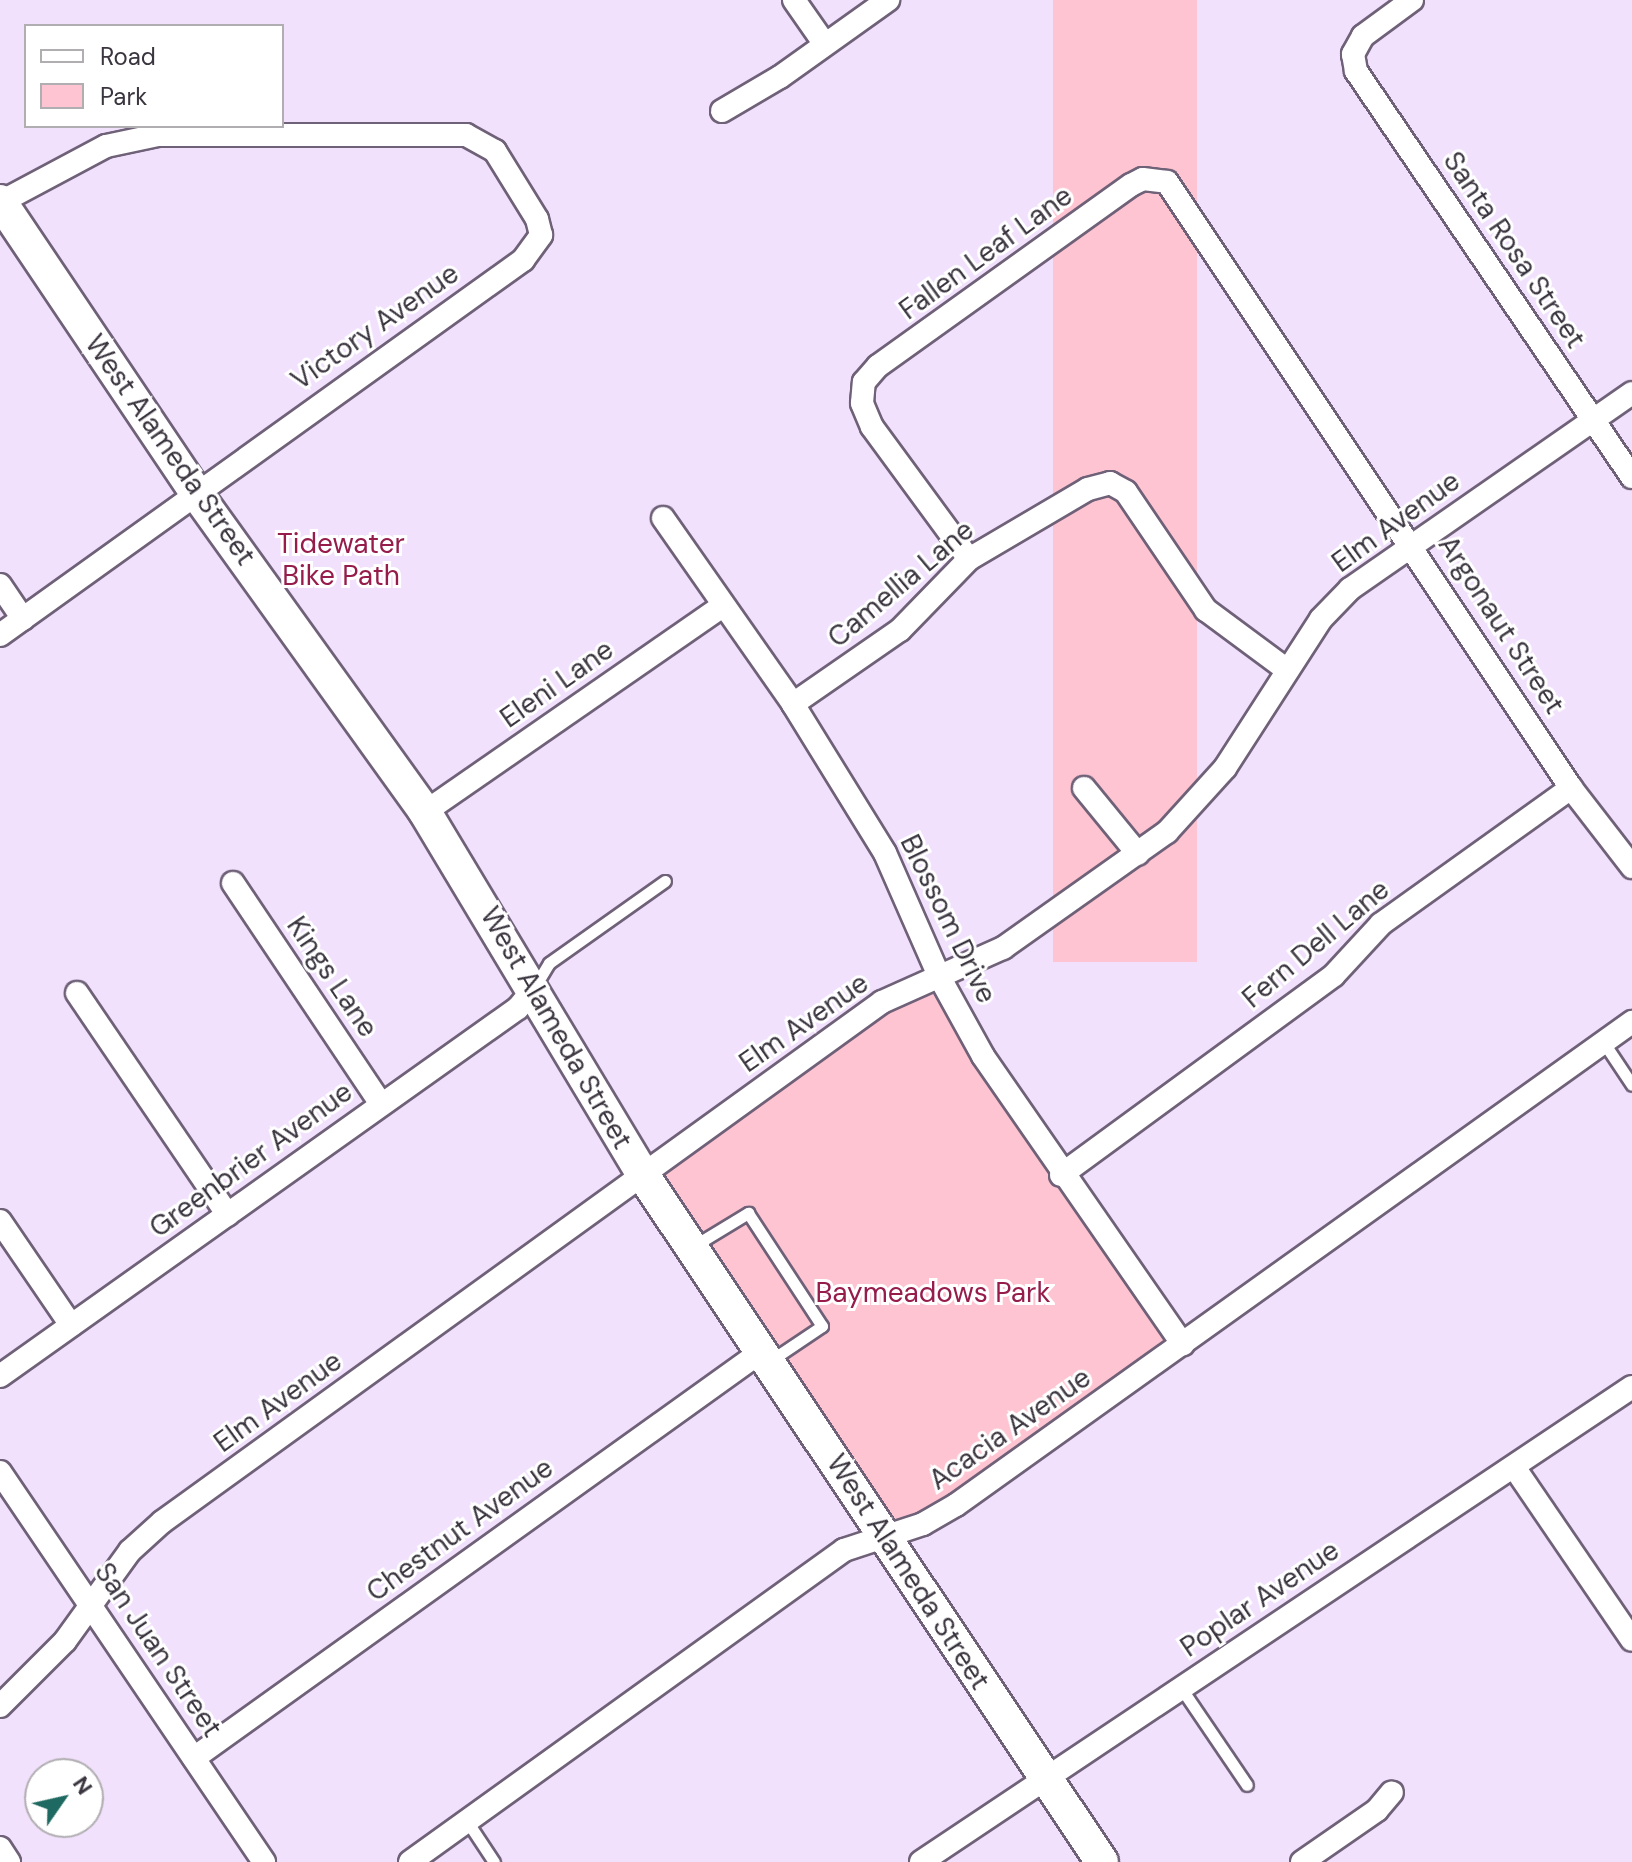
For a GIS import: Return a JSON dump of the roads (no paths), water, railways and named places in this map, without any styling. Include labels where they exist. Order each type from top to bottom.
[{"type":"street","points":[[794,0],[824,43]]},
{"type":"street","points":[[722,111],[888,0]]},
{"type":"street","name":"Santa Rosa Street","points":[[1412,0],[1363,36],[1353,54],[1356,71],[1632,477]]},
{"type":"street","name":"Victory Avenue","points":[[0,202],[106,146],[158,135],[303,131],[466,135],[482,140],[537,219],[539,244],[0,635]]},
{"type":"street","name":"Fallen Leaf Lane","points":[[969,559],[872,427],[860,393],[878,366],[1131,185],[1159,179]]},
{"type":"street","name":"Argonaut Street","points":[[1159,179],[1179,195],[1571,788],[1632,867]]},
{"type":"street","name":"West Alameda Street","points":[[0,202],[196,493],[425,812],[534,989],[574,1065],[643,1175],[1102,1862]]},
{"type":"street","name":"Elm Avenue","points":[[0,1706],[65,1641],[130,1551],[162,1522],[882,1002],[1003,948],[1138,854],[1203,798],[1287,670],[1350,589],[1632,393]]},
{"type":"street","name":"Camellia Lane","points":[[793,704],[900,630],[969,559],[1100,484],[1110,483],[1130,499],[1206,610],[1287,670]]},
{"type":"street","name":"Blossom Drive","points":[[663,518],[793,704],[885,853],[940,978],[983,1056],[1061,1175],[1183,1345]]},
{"type":"street","points":[[0,585],[23,619]]},
{"type":"street","name":"Eleni Lane","points":[[425,812],[723,606]]},
{"type":"street","points":[[1084,788],[1138,854]]},
{"type":"street","name":"Fern Dell Lane","points":[[1061,1175],[1334,975],[1381,924],[1571,788]]},
{"type":"street","name":"Kings Lane","points":[[233,883],[381,1104]]},
{"type":"street","name":"Greenbrier Avenue","points":[[0,1376],[518,1008],[534,989]]},
{"type":"street","points":[[77,993],[228,1215]]},
{"type":"street","name":"Acacia Avenue","points":[[410,1862],[844,1550],[923,1524],[956,1505],[1632,1022]]},
{"type":"street","points":[[0,1221],[71,1325]]},
{"type":"street","name":"Chestnut Avenue","points":[[194,1758],[766,1356]]},
{"type":"street","name":"Poplar Avenue","points":[[921,1862],[1632,1387]]},
{"type":"street","points":[[1514,1467],[1632,1640]]},
{"type":"street","name":"San Juan Street","points":[[0,1472],[91,1602],[264,1862]]},
{"type":"street","points":[[1302,1862],[1377,1810],[1392,1792]]},
{"type":"street","points":[[0,1848],[9,1862]]},
{"type":"lane","points":[[534,989],[549,963],[665,881]]},
{"type":"lane","points":[[1604,1043],[1630,1076]]},
{"type":"lane","points":[[692,1247],[748,1213],[822,1326],[766,1356]]},
{"type":"lane","points":[[1181,1688],[1247,1785]]},
{"type":"lane","points":[[467,1821],[494,1862]]},
{"type":"park label","name":"Tidewater Bike Path","points":[[341,560]]},
{"type":"park label","name":"Baymeadows Park","points":[[933,1293]]}]
